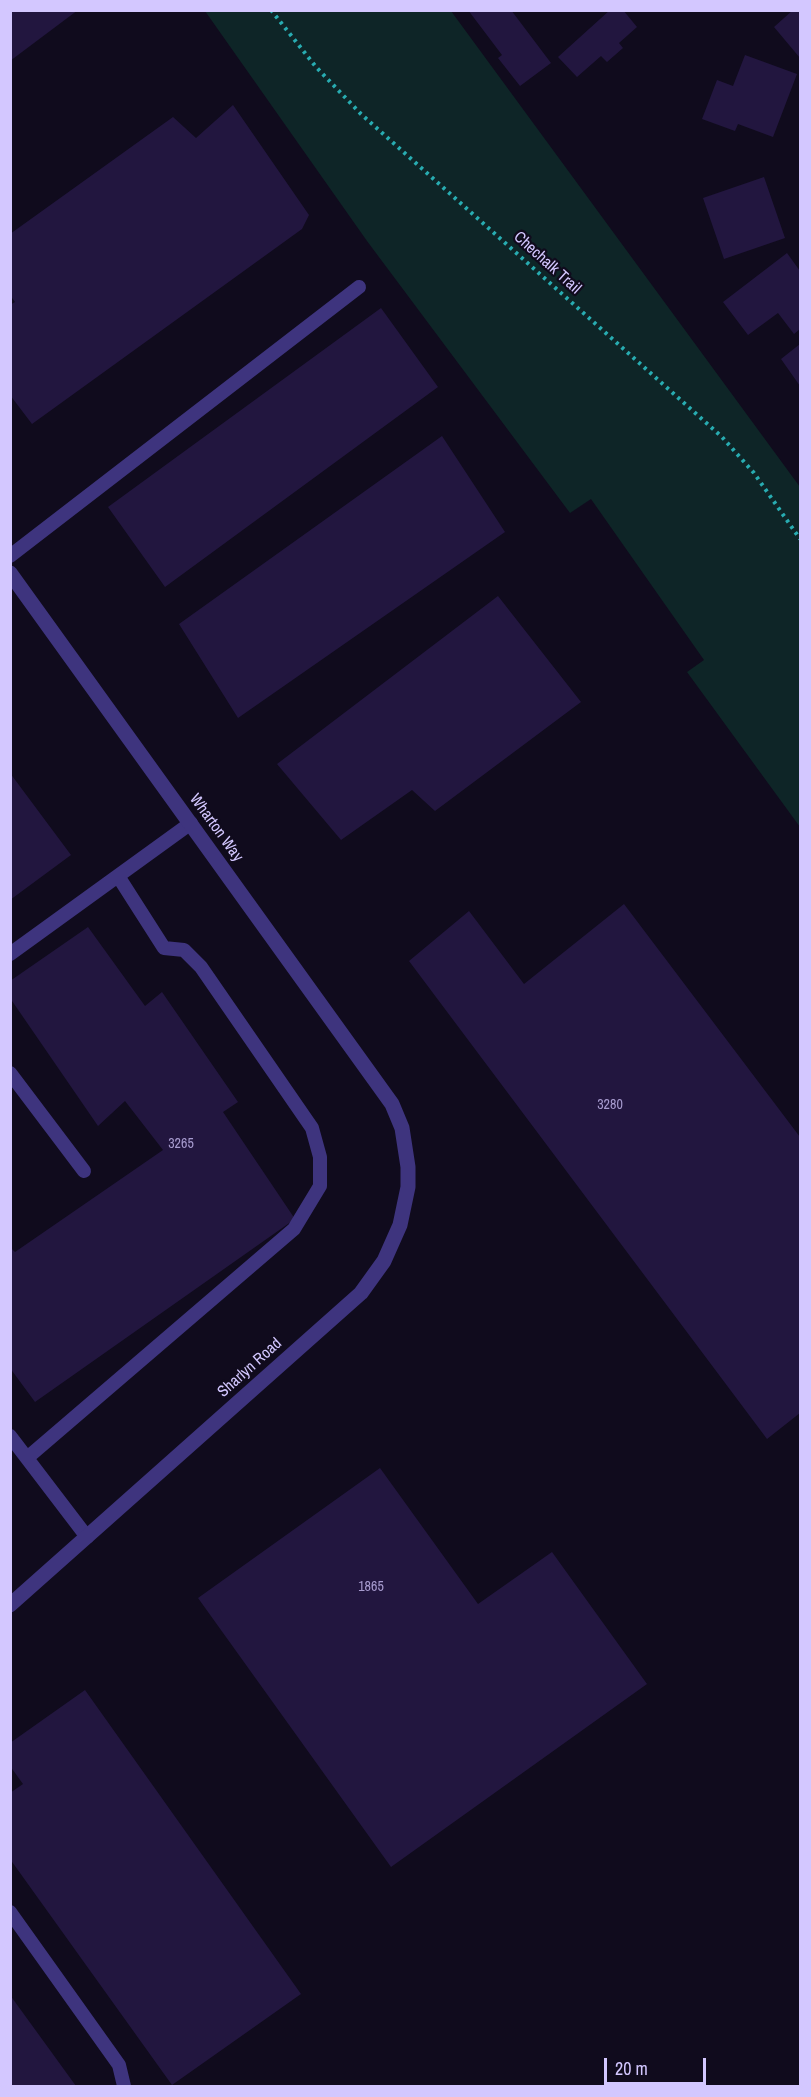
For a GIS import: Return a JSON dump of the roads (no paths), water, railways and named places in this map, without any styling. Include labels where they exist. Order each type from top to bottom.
[{"type":"street","name":"Wharton Way","points":[[10,573],[392,1104]]},
{"type":"street","name":"Sharlyn Road","points":[[10,1605],[347,1306],[374,1277],[393,1244],[400,1225],[408,1186],[408,1167],[402,1128],[392,1104]]},
{"type":"lane","points":[[10,556],[359,287]]},
{"type":"lane","points":[[10,954],[190,823]]},
{"type":"lane","points":[[27,1458],[294,1230],[320,1186],[320,1157],[312,1128],[201,967],[184,950],[164,948],[118,876]]},
{"type":"lane","points":[[10,1072],[84,1171]]},
{"type":"lane","points":[[10,1436],[87,1537]]},
{"type":"lane","points":[[10,1912],[118,2065],[124,2086]]}]
